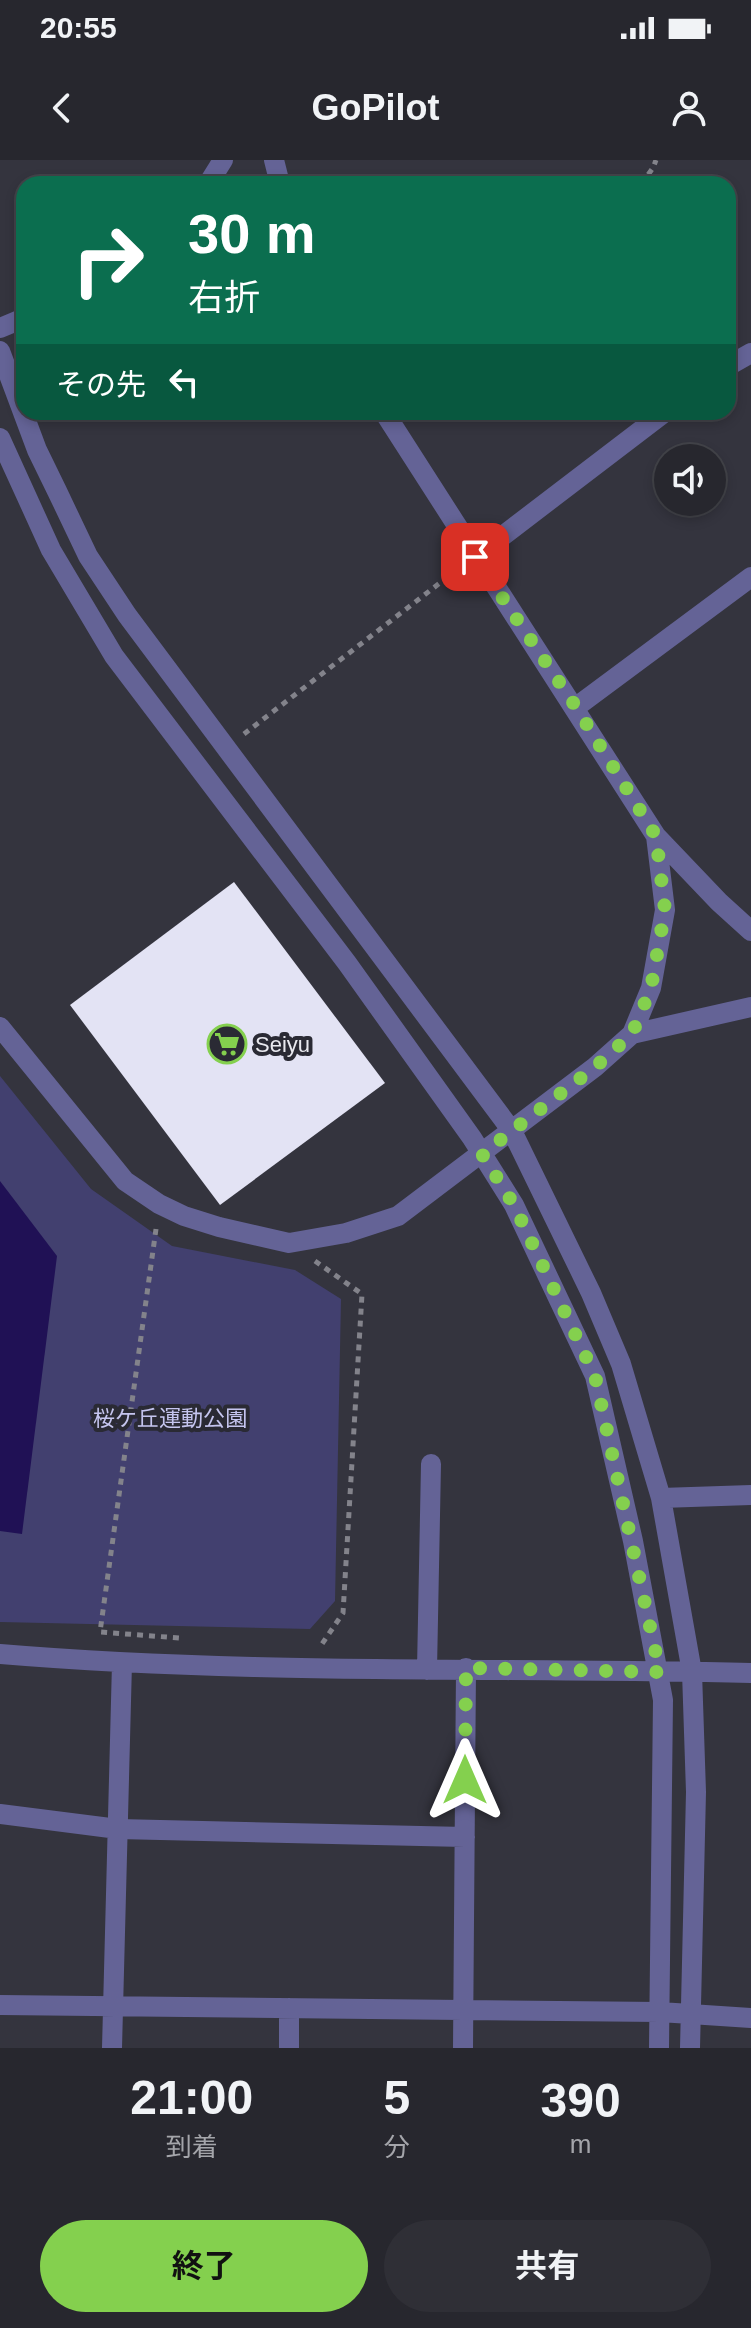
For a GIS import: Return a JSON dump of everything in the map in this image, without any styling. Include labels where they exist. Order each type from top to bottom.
[{"type":"street","points":[[0,351],[16,394]]},
{"type":"street","points":[[26,420],[88,556],[127,615],[512,1131],[591,1293],[621,1364],[661,1498],[692,1672],[696,1792],[690,2048]]},
{"type":"street","points":[[389,420],[656,836],[751,931]]},
{"type":"street","points":[[475,557],[655,420]]},
{"type":"street","points":[[0,438],[51,550],[114,656],[347,963],[482,1154],[514,1205],[595,1376],[660,1672],[663,1700],[659,2048]]},
{"type":"street","points":[[576,707],[748,584]]},
{"type":"street","points":[[0,1027],[125,1181],[159,1204],[219,1227],[289,1243],[346,1233],[398,1216],[595,1067],[632,1034],[651,988],[665,910],[656,836]]},
{"type":"street","points":[[632,1034],[751,1007]]},
{"type":"street","points":[[427,1670],[431,1464]]},
{"type":"street","points":[[661,1498],[751,1495]]},
{"type":"street","points":[[0,1654],[122,1663],[751,1673]]},
{"type":"street","points":[[112,2048],[122,1663]]},
{"type":"street","points":[[463,2048],[466,1668]]},
{"type":"street","points":[[0,1814],[118,1829],[465,1837]]},
{"type":"street","points":[[0,2005],[660,2012],[751,2018]]},
{"type":"street","points":[[289,2008],[289,2048]]},
{"type":"path","points":[[225,748],[475,557]]},
{"type":"path","points":[[159,1204],[100,1632],[194,1639]]},
{"type":"path","points":[[289,1243],[362,1294],[343,1613],[320,1649]]},
{"type":"green space","name":"桜ケ丘運動公園","points":[[0,1076],[91,1189],[172,1246],[295,1270],[341,1299],[335,1601],[310,1629],[0,1622]]},
{"type":"shaded area","points":[[0,1181],[57,1256],[22,1534],[0,1531]]},
{"type":"building","name":"Seiyu","points":[[234,882],[385,1083],[220,1205],[70,1005]]},
{"type":"place","name":"Seiyu","points":[[227,1044]]},
{"type":"route","points":[[465,1780],[466,1668],[660,1672],[595,1376],[514,1205],[482,1154],[595,1067],[632,1034],[651,988],[665,910],[656,836],[576,707],[475,557]]}]
